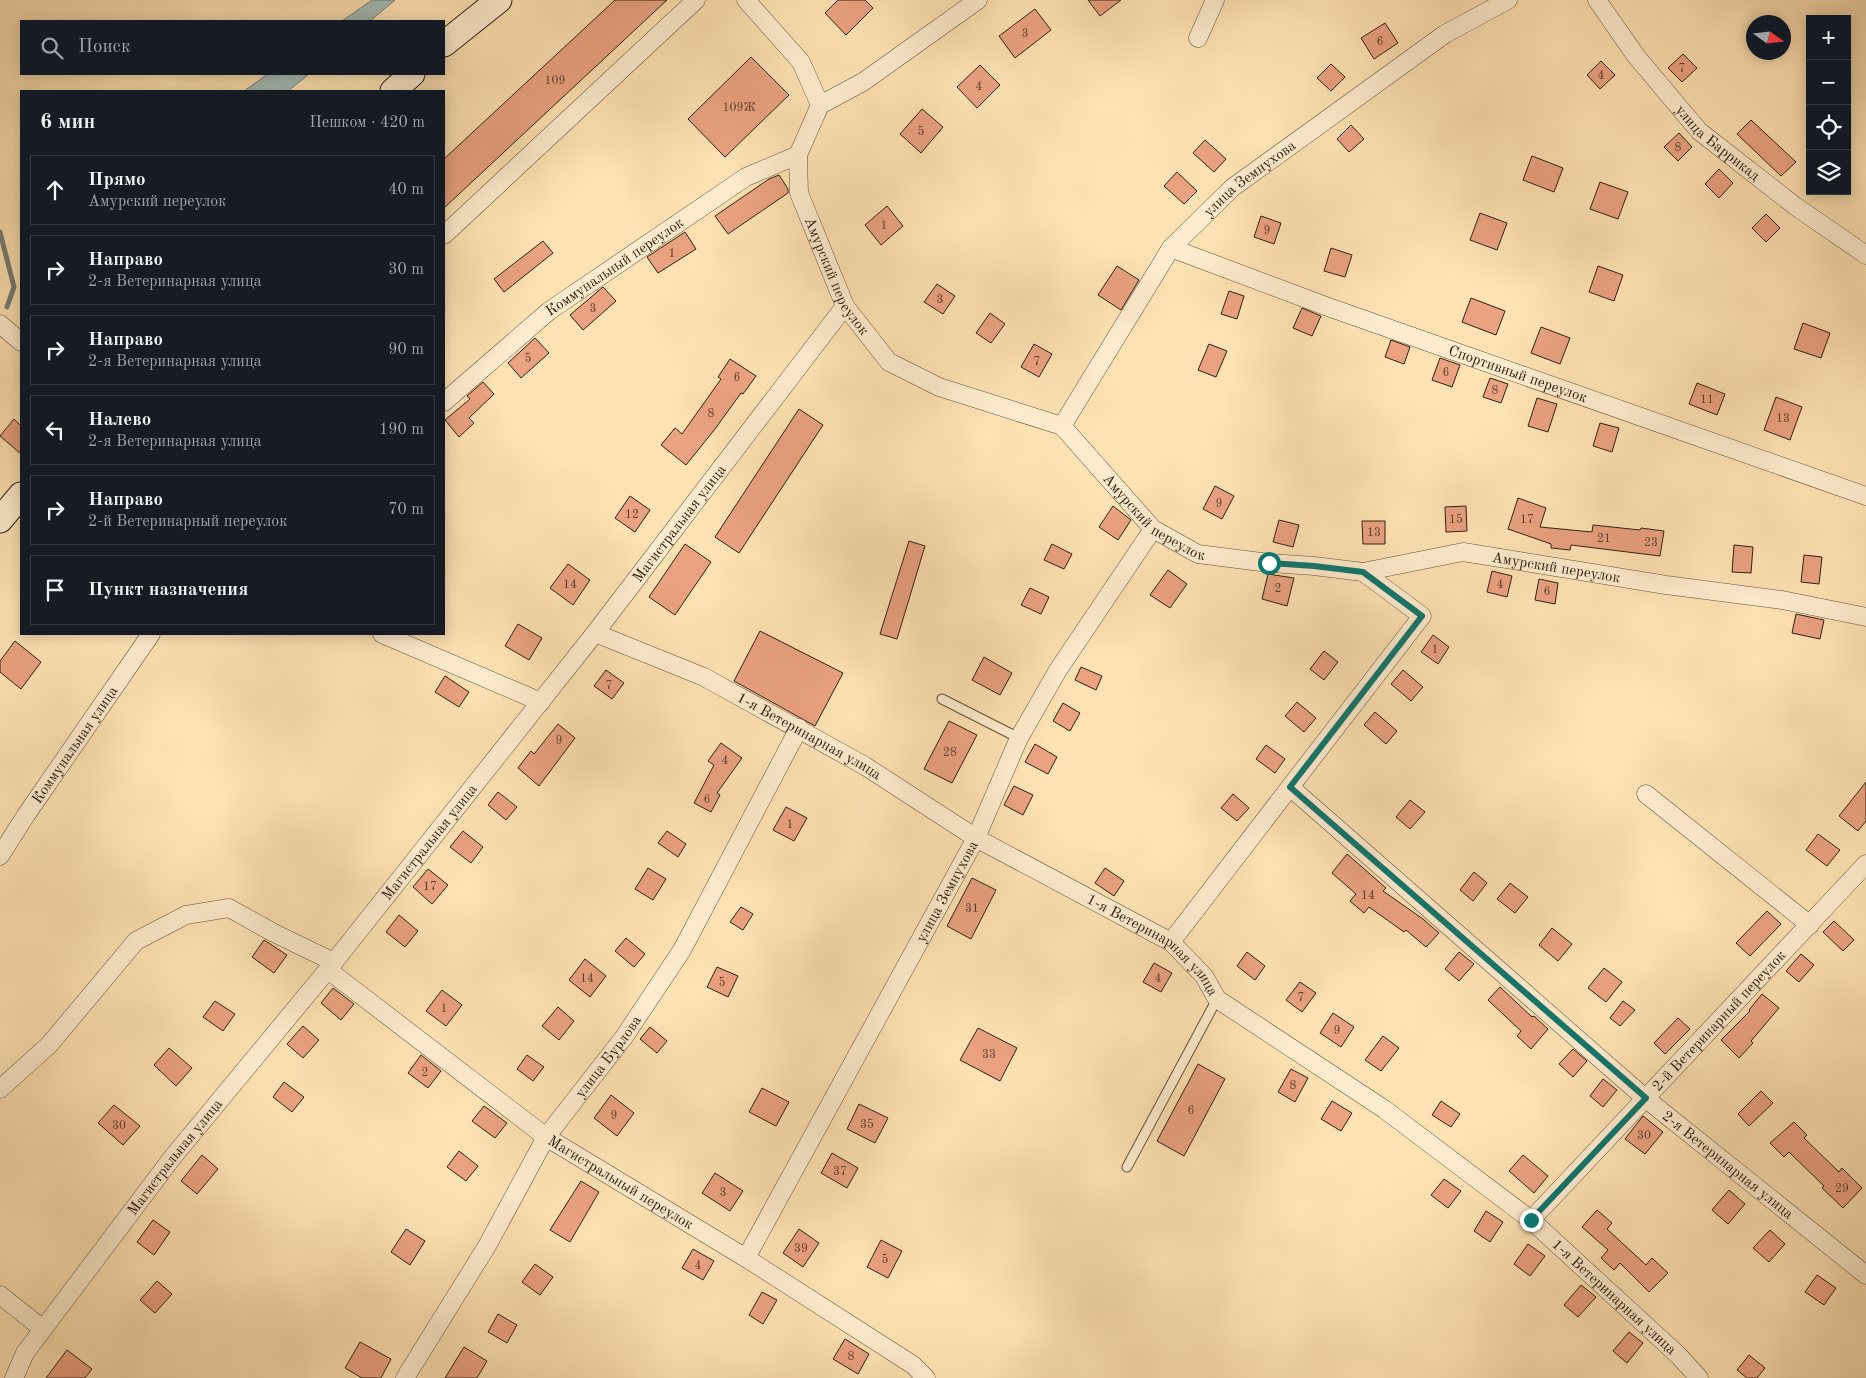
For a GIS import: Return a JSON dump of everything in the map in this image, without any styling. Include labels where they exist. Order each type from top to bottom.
[{"type":"main road","points":[[445,43],[499,0]]},
{"type":"main road","points":[[394,90],[411,75]]},
{"type":"main road","points":[[0,520],[20,496]]},
{"type":"street","points":[[445,234],[696,0]]},
{"type":"street","points":[[746,0],[801,62],[820,105],[863,82],[978,0]]},
{"type":"street","points":[[1198,38],[1215,0]]},
{"type":"street","name":"улица Земнухова","points":[[1062,426],[1171,248],[1232,188],[1445,34],[1508,0]]},
{"type":"street","name":"улица Баррикад","points":[[1597,0],[1636,56],[1699,131],[1795,206],[1866,255]]},
{"type":"street","name":"Амурский переулок","points":[[820,105],[798,155],[800,193],[845,306],[889,362],[940,387],[1062,426],[1153,529],[1198,554],[1363,572],[1463,552],[1666,585],[1782,600],[1866,617]]},
{"type":"street","name":"Коммунальный переулок","points":[[445,401],[548,311],[746,177],[798,155]]},
{"type":"street","name":"Спортивный переулок","points":[[1171,248],[1331,308],[1866,496]]},
{"type":"street","name":"Магистральная улица","points":[[14,1378],[25,1353],[172,1158],[331,966],[541,702],[845,306]]},
{"type":"street","points":[[0,324],[20,341]]},
{"type":"street","name":"улица Земнухова","points":[[746,1258],[976,838],[1019,738],[1058,670],[1153,529]]},
{"type":"street","points":[[1171,942],[1422,616],[1363,572]]},
{"type":"street","name":"1-я Ветеринарная улица","points":[[595,633],[704,677],[865,766],[976,838],[1171,942],[1204,976],[1217,1000],[1384,1109],[1531,1220],[1678,1355],[1699,1378]]},
{"type":"street","name":"Коммунальная улица","points":[[0,856],[26,815],[150,635]]},
{"type":"street","points":[[384,635],[541,702]]},
{"type":"street","name":"улица Бурлова","points":[[405,1378],[487,1246],[546,1137],[624,1037],[682,950],[799,728]]},
{"type":"street","name":"2-я Ветеринарная улица","points":[[1290,787],[1646,1098],[1866,1275]]},
{"type":"street","points":[[1646,794],[1810,925]]},
{"type":"street","name":"2-й Ветеринарный переулок","points":[[1531,1220],[1866,864]]},
{"type":"street","name":"Магистральный переулок","points":[[0,1089],[49,1045],[136,941],[186,915],[229,908],[331,966],[546,1137],[746,1258],[913,1365],[926,1378]]},
{"type":"street","points":[[0,1295],[43,1329]]},
{"type":"lane","points":[[942,699],[1019,738]]},
{"type":"lane","points":[[1126,1167],[1217,1000]]},
{"type":"water","points":[[372,0],[395,0],[371,20],[343,20]]},
{"type":"water","points":[[267,75],[308,75],[289,90],[245,90]]},
{"type":"building","points":[[615,0],[667,0],[445,207],[445,158]]},
{"type":"building","points":[[838,0],[865,0],[873,8],[846,35],[825,13]]},
{"type":"building","points":[[1088,0],[1121,0],[1100,16]]},
{"type":"building","points":[[1035,9],[1051,30],[1015,58],[999,36]]},
{"type":"building","points":[[1385,23],[1398,43],[1374,59],[1361,38]]},
{"type":"building","points":[[1683,54],[1697,68],[1682,82],[1668,68]]},
{"type":"building","points":[[751,57],[789,95],[725,157],[688,119]]},
{"type":"building","points":[[1601,61],[1615,75],[1600,89],[1587,75]]},
{"type":"building","points":[[1331,64],[1345,77],[1331,91],[1317,78]]},
{"type":"building","points":[[980,65],[1000,85],[977,108],[957,87]]},
{"type":"building","points":[[922,109],[943,127],[921,153],[900,134]]},
{"type":"building","points":[[1751,120],[1796,162],[1781,176],[1737,134]]},
{"type":"building","points":[[1351,125],[1364,139],[1349,152],[1337,139]]},
{"type":"building","points":[[1679,133],[1692,147],[1678,161],[1664,147]]},
{"type":"building","points":[[1205,140],[1226,159],[1214,172],[1193,153]]},
{"type":"building","points":[[1532,156],[1563,168],[1554,192],[1523,180]]},
{"type":"building","points":[[1719,169],[1733,183],[1719,198],[1705,184]]},
{"type":"building","points":[[1177,172],[1197,191],[1184,204],[1164,186]]},
{"type":"building","points":[[779,175],[788,189],[788,193],[728,234],[715,216],[769,179]]},
{"type":"building","points":[[1600,182],[1628,192],[1618,219],[1590,209]]},
{"type":"building","points":[[887,206],[903,226],[881,245],[865,225]]},
{"type":"building","points":[[1480,213],[1507,223],[1497,250],[1470,240]]},
{"type":"building","points":[[1766,214],[1780,228],[1766,242],[1752,228]]},
{"type":"building","points":[[1261,216],[1281,223],[1274,244],[1254,237]]},
{"type":"building","points":[[685,232],[696,249],[658,273],[647,257]]},
{"type":"building","points":[[543,241],[553,253],[504,292],[494,279]]},
{"type":"building","points":[[1331,248],[1352,255],[1345,277],[1324,271]]},
{"type":"building","points":[[1117,266],[1139,280],[1121,310],[1098,295]]},
{"type":"building","points":[[1598,266],[1623,275],[1614,301],[1589,292]]},
{"type":"building","points":[[937,284],[955,296],[943,314],[924,302]]},
{"type":"building","points":[[603,287],[616,301],[583,330],[570,315]]},
{"type":"building","points":[[1229,291],[1244,296],[1237,319],[1221,314]]},
{"type":"building","points":[[1471,298],[1505,311],[1496,335],[1462,322]]},
{"type":"building","points":[[1302,308],[1321,316],[1312,336],[1293,328]]},
{"type":"building","points":[[990,313],[1005,324],[991,343],[976,333]]},
{"type":"building","points":[[1803,323],[1830,333],[1821,358],[1794,349]]},
{"type":"building","points":[[1541,327],[1570,338],[1560,364],[1531,353]]},
{"type":"building","points":[[535,338],[549,353],[521,378],[508,363]]},
{"type":"building","points":[[1391,340],[1410,347],[1404,364],[1385,357]]},
{"type":"building","points":[[1034,344],[1052,354],[1039,377],[1021,367]]},
{"type":"building","points":[[1209,344],[1227,351],[1216,377],[1198,370]]},
{"type":"building","points":[[1440,358],[1460,365],[1452,387],[1432,380]]},
{"type":"building","points":[[730,359],[756,376],[686,465],[661,445],[675,428],[682,434],[721,379],[718,377]]},
{"type":"building","points":[[1490,378],[1508,384],[1501,403],[1483,397]]},
{"type":"building","points":[[483,382],[494,394],[469,418],[474,423],[459,437],[445,420],[470,399],[467,396]]},
{"type":"building","points":[[1697,383],[1725,394],[1717,415],[1689,404]]},
{"type":"building","points":[[1776,397],[1802,407],[1790,440],[1764,430]]},
{"type":"building","points":[[1537,398],[1557,404],[1548,432],[1528,426]]},
{"type":"building","points":[[799,409],[823,425],[739,553],[715,537]]},
{"type":"building","points":[[14,419],[20,425],[20,453],[0,436]]},
{"type":"building","points":[[1600,423],[1619,428],[1612,452],[1593,446]]},
{"type":"building","points":[[1215,486],[1234,496],[1222,519],[1203,509]]},
{"type":"building","points":[[630,496],[650,510],[635,532],[615,518]]},
{"type":"building","points":[[1518,498],[1546,508],[1540,527],[1592,532],[1593,525],[1664,531],[1660,556],[1571,545],[1570,550],[1551,548],[1551,544],[1508,529]]},
{"type":"building","points":[[1113,506],[1131,520],[1118,540],[1099,527]]},
{"type":"building","points":[[1466,506],[1467,531],[1446,532],[1445,507]]},
{"type":"building","points":[[1279,520],[1299,525],[1293,547],[1273,542]]},
{"type":"building","points":[[1362,521],[1385,521],[1385,544],[1363,544]]},
{"type":"building","points":[[909,541],[925,546],[897,639],[880,634]]},
{"type":"building","points":[[685,544],[711,562],[675,615],[649,597]]},
{"type":"building","points":[[1052,544],[1072,554],[1064,569],[1044,560]]},
{"type":"building","points":[[1734,545],[1753,547],[1751,573],[1732,572]]},
{"type":"building","points":[[1804,555],[1822,557],[1819,584],[1801,582]]},
{"type":"building","points":[[568,564],[590,580],[573,605],[550,588]]},
{"type":"building","points":[[1168,570],[1187,584],[1170,608],[1150,595]]},
{"type":"building","points":[[1492,571],[1512,576],[1507,597],[1487,592]]},
{"type":"building","points":[[1268,574],[1294,578],[1287,606],[1262,599]]},
{"type":"building","points":[[1539,579],[1558,583],[1555,604],[1535,600]]},
{"type":"building","points":[[1030,588],[1049,597],[1041,614],[1021,605]]},
{"type":"building","points":[[1796,614],[1824,620],[1820,639],[1792,633]]},
{"type":"building","points":[[518,624],[542,638],[529,660],[505,646]]},
{"type":"building","points":[[760,631],[843,673],[815,726],[734,681]]},
{"type":"building","points":[[1433,635],[1449,647],[1438,664],[1421,652]]},
{"type":"building","points":[[15,641],[41,662],[21,689],[0,672],[0,661]]},
{"type":"building","points":[[1324,651],[1338,662],[1324,680],[1310,669]]},
{"type":"building","points":[[984,657],[1012,673],[1000,695],[972,680]]},
{"type":"building","points":[[1081,667],[1102,676],[1096,690],[1075,680]]},
{"type":"building","points":[[606,670],[624,683],[612,699],[594,686]]},
{"type":"building","points":[[1403,670],[1423,687],[1411,701],[1391,684]]},
{"type":"building","points":[[445,676],[469,692],[459,707],[435,692]]},
{"type":"building","points":[[1297,702],[1316,718],[1304,732],[1285,716]]},
{"type":"building","points":[[1063,703],[1080,713],[1070,731],[1053,721]]},
{"type":"building","points":[[1375,712],[1397,731],[1386,744],[1364,725]]},
{"type":"building","points":[[949,721],[977,735],[952,783],[924,769]]},
{"type":"building","points":[[558,724],[575,738],[539,786],[518,768],[531,751],[534,754]]},
{"type":"building","points":[[721,743],[742,758],[717,793],[720,795],[711,812],[694,803],[714,765],[708,761]]},
{"type":"building","points":[[1035,744],[1057,757],[1048,774],[1025,762]]},
{"type":"building","points":[[1266,745],[1285,759],[1275,773],[1256,759]]},
{"type":"building","points":[[1866,782],[1866,821],[1858,831],[1839,816]]},
{"type":"building","points":[[1014,786],[1033,795],[1023,815],[1004,805]]},
{"type":"building","points":[[498,792],[517,807],[506,820],[488,805]]},
{"type":"building","points":[[1233,794],[1249,808],[1237,821],[1221,808]]},
{"type":"building","points":[[1410,800],[1425,812],[1410,829],[1396,817]]},
{"type":"building","points":[[786,807],[807,818],[794,841],[773,830]]},
{"type":"building","points":[[463,831],[483,847],[471,863],[450,847]]},
{"type":"building","points":[[667,831],[686,844],[678,857],[658,843]]},
{"type":"building","points":[[1818,834],[1840,850],[1827,866],[1806,850]]},
{"type":"building","points":[[1347,854],[1386,888],[1383,891],[1423,919],[1439,933],[1426,947],[1406,930],[1404,932],[1369,907],[1364,913],[1350,901],[1356,894],[1332,873]]},
{"type":"building","points":[[648,868],[666,879],[653,900],[635,889]]},
{"type":"building","points":[[1105,868],[1124,881],[1114,896],[1095,883]]},
{"type":"building","points":[[428,869],[448,885],[432,904],[413,887]]},
{"type":"building","points":[[1474,872],[1487,883],[1473,901],[1460,890]]},
{"type":"building","points":[[972,878],[996,890],[971,939],[947,926]]},
{"type":"building","points":[[1510,883],[1528,897],[1515,913],[1497,899]]},
{"type":"building","points":[[741,907],[753,914],[743,930],[730,922]]},
{"type":"building","points":[[1767,911],[1781,924],[1750,956],[1736,943]]},
{"type":"building","points":[[399,915],[418,931],[405,947],[386,932]]},
{"type":"building","points":[[1834,921],[1854,940],[1843,951],[1823,932]]},
{"type":"building","points":[[1552,928],[1572,944],[1558,961],[1539,945]]},
{"type":"building","points":[[626,938],[645,954],[634,967],[615,951]]},
{"type":"building","points":[[264,940],[287,955],[274,973],[252,957]]},
{"type":"building","points":[[1247,952],[1265,966],[1255,980],[1237,966]]},
{"type":"building","points":[[1459,952],[1474,964],[1459,981],[1445,969]]},
{"type":"building","points":[[1801,954],[1814,965],[1799,982],[1786,971]]},
{"type":"building","points":[[585,959],[606,976],[590,997],[569,980]]},
{"type":"building","points":[[1154,963],[1172,973],[1161,992],[1143,982]]},
{"type":"building","points":[[717,967],[738,976],[728,997],[707,987]]},
{"type":"building","points":[[1604,968],[1622,982],[1606,1002],[1588,988]]},
{"type":"building","points":[[1300,982],[1316,993],[1302,1012],[1286,1000]]},
{"type":"building","points":[[1500,987],[1532,1017],[1534,1016],[1548,1029],[1531,1049],[1517,1036],[1521,1031],[1488,1000]]},
{"type":"building","points":[[333,988],[354,1004],[341,1020],[321,1003]]},
{"type":"building","points":[[442,990],[462,1005],[446,1026],[426,1011]]},
{"type":"building","points":[[1762,994],[1779,1008],[1751,1041],[1753,1043],[1739,1058],[1721,1040],[1750,1011]]},
{"type":"building","points":[[215,1001],[235,1014],[223,1031],[203,1017]]},
{"type":"building","points":[[1623,1001],[1635,1010],[1620,1026],[1610,1018]]},
{"type":"building","points":[[558,1007],[574,1021],[559,1040],[542,1026]]},
{"type":"building","points":[[1333,1013],[1354,1027],[1341,1047],[1320,1033]]},
{"type":"building","points":[[1678,1018],[1690,1029],[1665,1054],[1654,1043]]},
{"type":"building","points":[[303,1026],[319,1040],[303,1058],[287,1044]]},
{"type":"building","points":[[650,1027],[667,1041],[657,1053],[640,1039]]},
{"type":"building","points":[[978,1028],[1017,1048],[1000,1081],[960,1060]]},
{"type":"building","points":[[1383,1036],[1399,1048],[1381,1071],[1365,1060]]},
{"type":"building","points":[[169,1048],[192,1068],[176,1086],[154,1065]]},
{"type":"building","points":[[1573,1049],[1587,1061],[1573,1077],[1559,1064]]},
{"type":"building","points":[[421,1055],[441,1071],[428,1088],[408,1073]]},
{"type":"building","points":[[527,1055],[544,1067],[533,1081],[517,1069]]},
{"type":"building","points":[[1198,1064],[1225,1079],[1184,1156],[1157,1141]]},
{"type":"building","points":[[1291,1069],[1308,1078],[1295,1102],[1278,1092]]},
{"type":"building","points":[[1603,1079],[1617,1090],[1603,1107],[1590,1096]]},
{"type":"building","points":[[284,1082],[304,1097],[292,1112],[273,1097]]},
{"type":"building","points":[[762,1088],[789,1102],[776,1126],[749,1112]]},
{"type":"building","points":[[1761,1091],[1773,1103],[1749,1126],[1738,1114]]},
{"type":"building","points":[[611,1095],[634,1113],[617,1136],[594,1118]]},
{"type":"building","points":[[1332,1101],[1352,1113],[1341,1131],[1321,1119]]},
{"type":"building","points":[[1441,1101],[1460,1114],[1451,1127],[1432,1115]]},
{"type":"building","points":[[859,1104],[888,1118],[875,1143],[847,1129]]},
{"type":"building","points":[[114,1105],[140,1126],[123,1145],[98,1123]]},
{"type":"building","points":[[484,1106],[507,1123],[495,1138],[472,1121]]},
{"type":"building","points":[[1643,1116],[1663,1132],[1645,1154],[1625,1139]]},
{"type":"building","points":[[1794,1122],[1807,1135],[1804,1138],[1839,1172],[1842,1168],[1862,1188],[1843,1208],[1822,1188],[1824,1186],[1789,1152],[1784,1157],[1770,1143]]},
{"type":"building","points":[[459,1151],[478,1166],[466,1181],[447,1167]]},
{"type":"building","points":[[832,1153],[858,1168],[847,1188],[821,1173]]},
{"type":"building","points":[[202,1155],[218,1169],[197,1194],[181,1181]]},
{"type":"building","points":[[1523,1155],[1548,1176],[1534,1193],[1509,1171]]},
{"type":"building","points":[[715,1173],[743,1191],[730,1211],[702,1193]]},
{"type":"building","points":[[1444,1179],[1461,1191],[1448,1208],[1431,1195]]},
{"type":"building","points":[[581,1181],[599,1192],[570,1242],[550,1230]]},
{"type":"building","points":[[1729,1190],[1745,1204],[1728,1224],[1712,1210]]},
{"type":"building","points":[[1597,1210],[1612,1223],[1607,1229],[1646,1265],[1652,1258],[1668,1273],[1649,1292],[1620,1263],[1614,1270],[1601,1258],[1608,1250],[1582,1227]]},
{"type":"building","points":[[1486,1211],[1503,1222],[1490,1242],[1474,1231]]},
{"type":"building","points":[[153,1220],[170,1232],[154,1255],[137,1242]]},
{"type":"building","points":[[406,1229],[425,1241],[410,1265],[391,1252]]},
{"type":"building","points":[[799,1229],[819,1243],[803,1267],[783,1253]]},
{"type":"building","points":[[1770,1230],[1785,1244],[1769,1262],[1753,1248]]},
{"type":"building","points":[[881,1240],[902,1251],[888,1278],[867,1267]]},
{"type":"building","points":[[1528,1244],[1545,1256],[1530,1276],[1514,1264]]},
{"type":"building","points":[[693,1249],[714,1261],[703,1280],[682,1268]]},
{"type":"building","points":[[535,1264],[553,1277],[540,1295],[522,1282]]},
{"type":"building","points":[[1817,1275],[1836,1288],[1824,1305],[1805,1292]]},
{"type":"building","points":[[157,1281],[172,1294],[155,1313],[140,1300]]},
{"type":"building","points":[[1581,1285],[1596,1297],[1578,1317],[1564,1305]]},
{"type":"building","points":[[762,1292],[777,1300],[763,1324],[749,1315]]},
{"type":"building","points":[[498,1314],[517,1325],[507,1343],[488,1332]]},
{"type":"building","points":[[1629,1332],[1643,1343],[1627,1363],[1613,1351]]},
{"type":"building","points":[[845,1339],[869,1354],[858,1374],[833,1359]]},
{"type":"building","points":[[360,1342],[391,1359],[381,1378],[362,1378],[345,1368]]},
{"type":"building","points":[[464,1347],[487,1361],[477,1378],[445,1378]]},
{"type":"building","points":[[67,1350],[92,1369],[85,1378],[46,1378]]},
{"type":"building","points":[[1749,1355],[1765,1368],[1757,1378],[1747,1378],[1737,1370]]},
{"type":"waterway","points":[[0,232],[14,287],[7,307]]},
{"type":"route","points":[[1269,563],[1363,572],[1422,616],[1290,787],[1646,1098],[1531,1220]]}]
